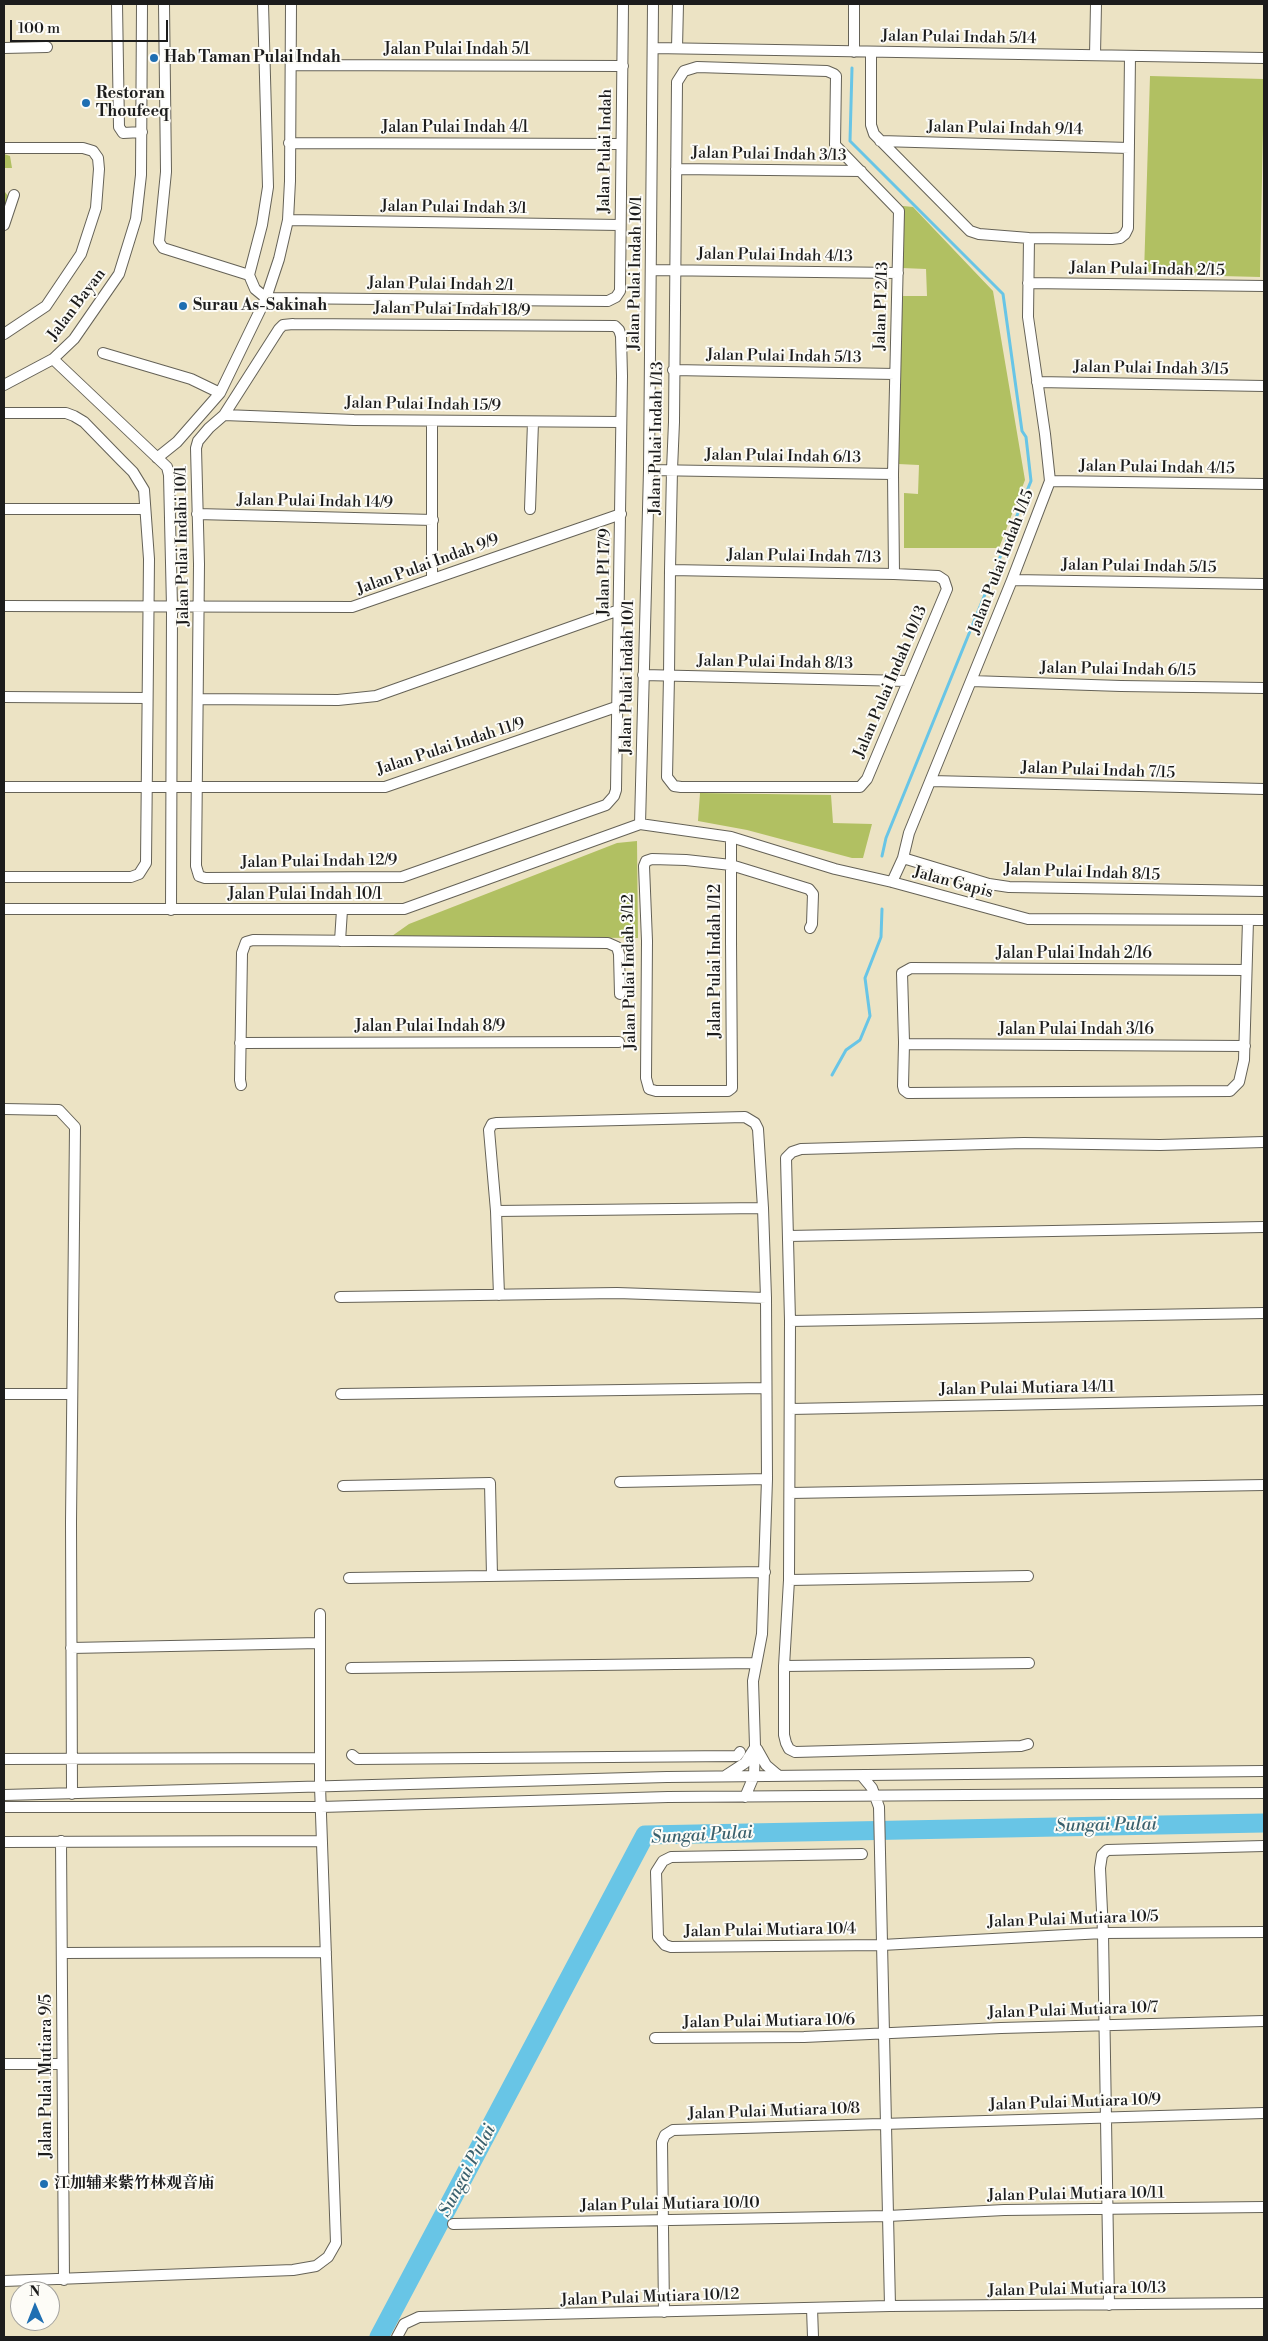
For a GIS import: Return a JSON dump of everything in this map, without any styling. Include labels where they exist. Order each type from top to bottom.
[{"type":"street","points":[[116,4],[119,127],[123,133],[142,132]]},
{"type":"street","name":"Jalan Bayan","points":[[4,385],[53,359],[74,339],[119,274],[136,219],[142,175],[142,4]]},
{"type":"street","points":[[164,4],[166,172],[159,242],[163,248],[249,276]]},
{"type":"street","points":[[263,4],[268,187],[262,225],[249,276],[255,289],[266,298]]},
{"type":"street","points":[[156,458],[177,442],[220,393],[266,298],[279,259],[288,220],[291,4]]},
{"type":"street","name":"Jalan Pulai Indah","points":[[616,297],[620,291],[623,4]]},
{"type":"street","name":"Jalan Pulai Indah 10/1","points":[[4,908],[171,910],[404,909],[640,824],[649,470],[653,4]]},
{"type":"street","points":[[677,48],[678,4]]},
{"type":"street","points":[[854,4],[854,52]]},
{"type":"street","points":[[1095,55],[1096,4]]},
{"type":"street","points":[[4,48],[47,48]]},
{"type":"street","name":"Jalan Pulai Indah 5/14","points":[[653,48],[1264,58]]},
{"type":"street","points":[[872,52],[871,126],[880,141],[970,231],[979,234],[1029,238],[1120,238],[1125,234],[1128,228],[1129,198],[1130,56]]},
{"type":"street","name":"Jalan Pulai Indah 5/1","points":[[291,65],[623,66]]},
{"type":"street","name":"Jalan PI 2/13","points":[[677,82],[684,71],[697,67],[827,71],[836,76],[835,145],[899,210],[893,474],[894,574]]},
{"type":"street","name":"Jalan Pulai Indah 1/13","points":[[677,82],[667,777],[674,786],[680,787]]},
{"type":"street","name":"Jalan Pulai Indah 9/14","points":[[880,141],[1129,148]]},
{"type":"street","name":"Jalan Pulai Indah 4/1","points":[[289,143],[621,144]]},
{"type":"street","points":[[4,148],[83,148],[92,151],[98,158],[99,169],[96,208],[81,254],[46,306],[4,334]]},
{"type":"street","name":"Jalan Pulai Indah 3/13","points":[[676,169],[861,172]]},
{"type":"street","points":[[4,225],[14,195]]},
{"type":"street","name":"Jalan Pulai Indah 3/1","points":[[288,220],[620,225]]},
{"type":"street","name":"Jalan Pulai Indah 1/15","points":[[892,882],[903,858],[909,833],[1012,580],[1050,481],[1028,317],[1029,238]]},
{"type":"street","name":"Jalan Pulai Indah 4/13","points":[[651,270],[898,273]]},
{"type":"street","name":"Jalan Pulai Indah 2/15","points":[[1028,283],[1264,286]]},
{"type":"street","name":"Jalan Pulai Indah 2/1","points":[[266,298],[608,301],[616,297]]},
{"type":"street","name":"Jalan Pulai Indah 18/9","points":[[279,330],[284,325],[293,324],[615,326],[621,336]]},
{"type":"street","name":"Jalan Pulai Indahi 10/1","points":[[197,788],[199,608],[196,448],[198,440],[224,416],[279,330]]},
{"type":"street","name":"Jalan PI 17/9","points":[[606,805],[614,796],[616,790],[621,514],[621,336]]},
{"type":"street","points":[[103,353],[191,379],[220,393]]},
{"type":"street","points":[[53,359],[167,467],[169,475],[172,607],[171,910]]},
{"type":"street","name":"Jalan Pulai Indah 5/13","points":[[673,370],[895,374]]},
{"type":"street","name":"Jalan Pulai Indah 3/15","points":[[1037,382],[1264,386]]},
{"type":"street","points":[[4,413],[66,413],[84,422],[133,472],[144,490],[149,559],[145,788],[146,859],[139,874],[131,877],[4,877]]},
{"type":"street","name":"Jalan Pulai Indah 15/9","points":[[224,416],[432,421],[621,422]]},
{"type":"street","points":[[432,421],[432,579]]},
{"type":"street","points":[[530,509],[533,422]]},
{"type":"street","name":"Jalan Pulai Indah 6/13","points":[[649,470],[893,474]]},
{"type":"street","name":"Jalan Pulai Indah 4/15","points":[[1050,481],[1264,484]]},
{"type":"street","points":[[4,509],[145,509]]},
{"type":"street","name":"Jalan Pulai Indah 14/9","points":[[197,514],[433,520]]},
{"type":"street","name":"Jalan Pulai Indah 9/9","points":[[4,606],[352,607],[621,514]]},
{"type":"street","name":"Jalan Pulai Indah 7/13","points":[[670,570],[938,576]]},
{"type":"street","name":"Jalan Pulai Indah 10/13","points":[[680,787],[860,787],[867,779],[946,589],[944,580],[938,576]]},
{"type":"street","name":"Jalan Pulai Indah 5/15","points":[[1012,580],[1264,584]]},
{"type":"street","name":"Jalan Pulai Indah 10/1","points":[[199,699],[338,700],[376,696],[618,610]]},
{"type":"street","name":"Jalan Pulai Indah 8/13","points":[[643,675],[907,681]]},
{"type":"street","name":"Jalan Pulai Indah 6/15","points":[[971,681],[1264,688]]},
{"type":"street","points":[[4,697],[147,698]]},
{"type":"street","name":"Jalan Pulai Indah 11/9","points":[[4,788],[385,787],[616,708]]},
{"type":"street","name":"Jalan Pulai Indah 7/15","points":[[931,781],[1264,789]]},
{"type":"street","name":"Jalan Pulai Indah 12/9","points":[[197,788],[196,866],[199,876],[205,878],[402,877],[606,805]]},
{"type":"street","name":"Jalan Gapis","points":[[640,824],[731,837],[835,869],[892,882],[1028,919],[1264,920]]},
{"type":"street","name":"Jalan Pulai Indah 1/12","points":[[731,837],[732,1085]]},
{"type":"street","name":"Jalan Pulai Indah 8/15","points":[[903,858],[989,884],[1009,887],[1264,891]]},
{"type":"street","name":"Jalan Pulai Indah 3/12","points":[[731,866],[652,859],[646,860],[644,866],[647,941],[646,1078],[649,1089],[656,1091],[728,1091],[732,1085]]},
{"type":"street","points":[[731,866],[810,890],[813,894],[812,924],[810,928]]},
{"type":"street","points":[[340,941],[342,910]]},
{"type":"street","points":[[905,1044],[903,1086],[904,1090],[908,1093],[1230,1091],[1239,1082],[1245,1046],[1248,920]]},
{"type":"street","points":[[241,1085],[242,953],[246,942],[260,940],[614,944],[620,954],[620,994]]},
{"type":"street","name":"Jalan Pulai Indah 2/16","points":[[905,1044],[902,973],[911,968],[1246,970]]},
{"type":"street","name":"Jalan Pulai Indah 8/9","points":[[240,1043],[619,1042]]},
{"type":"street","name":"Jalan Pulai Indah 3/16","points":[[905,1044],[1245,1046]]},
{"type":"street","points":[[4,1109],[60,1110],[75,1127],[72,1394],[72,1794]]},
{"type":"street","points":[[499,1294],[496,1212],[489,1130],[492,1124],[745,1117],[755,1123],[758,1129],[763,1208],[766,1298],[767,1479],[762,1634],[753,1681],[754,1776],[745,1796]]},
{"type":"street","points":[[1028,1744],[1021,1746],[796,1752],[789,1749],[784,1735],[784,1666],[789,1580],[790,1493],[790,1321],[785,1162],[792,1152],[801,1148],[1024,1143],[1160,1145],[1264,1142]]},
{"type":"street","points":[[496,1212],[763,1208]]},
{"type":"street","points":[[788,1236],[1264,1227]]},
{"type":"street","points":[[340,1297],[617,1292],[766,1298]]},
{"type":"street","points":[[790,1321],[1264,1313]]},
{"type":"street","points":[[341,1394],[766,1388]]},
{"type":"street","points":[[4,1394],[72,1394]]},
{"type":"street","name":"Jalan Pulai Mutiara 14/11","points":[[790,1408],[1264,1400]]},
{"type":"street","points":[[620,1482],[767,1479]]},
{"type":"street","points":[[343,1486],[490,1483],[492,1576]]},
{"type":"street","points":[[790,1493],[1264,1485]]},
{"type":"street","points":[[349,1578],[765,1572]]},
{"type":"street","points":[[789,1580],[1028,1576]]},
{"type":"street","points":[[4,2281],[293,2270],[316,2266],[328,2257],[336,2243],[320,1786],[320,1614]]},
{"type":"street","points":[[71,1648],[320,1643]]},
{"type":"street","points":[[351,1668],[756,1663]]},
{"type":"street","points":[[784,1666],[1029,1663]]},
{"type":"street","points":[[755,1746],[766,1765],[780,1776]]},
{"type":"street","points":[[724,1776],[745,1763],[755,1746]]},
{"type":"street","points":[[352,1755],[357,1758],[736,1756],[740,1752]]},
{"type":"street","points":[[4,1759],[320,1758]]},
{"type":"street","points":[[4,1795],[724,1776],[1264,1771]]},
{"type":"street","points":[[862,1776],[876,1796],[879,1807],[890,2306]]},
{"type":"street","points":[[4,1807],[321,1807],[745,1796],[1264,1793]]},
{"type":"street","name":"Jalan Pulai Mutiara 9/5","points":[[61,1841],[64,2280]]},
{"type":"street","points":[[4,1842],[322,1841]]},
{"type":"street","points":[[1109,2305],[1105,2025],[1100,1868],[1102,1855],[1107,1850],[1264,1846]]},
{"type":"street","name":"Jalan Pulai Mutiara 10/4","points":[[862,1854],[671,1857],[663,1861],[656,1872],[658,1937],[671,1947],[882,1945]]},
{"type":"street","name":"Jalan Pulai Mutiara 10/5","points":[[882,1945],[1103,1933],[1264,1932]]},
{"type":"street","points":[[62,1953],[326,1952]]},
{"type":"street","name":"Jalan Pulai Mutiara 10/7","points":[[884,2035],[1001,2028],[1264,2021]]},
{"type":"street","name":"Jalan Pulai Mutiara 10/6","points":[[655,2038],[884,2035]]},
{"type":"street","points":[[4,2064],[62,2064]]},
{"type":"street","name":"Jalan Pulai Mutiara 10/9","points":[[886,2123],[1264,2113]]},
{"type":"street","name":"Jalan Pulai Mutiara 10/8","points":[[663,2220],[662,2142],[664,2135],[673,2130],[886,2123]]},
{"type":"street","name":"Jalan Pulai Mutiara 10/11","points":[[888,2216],[1004,2210],[1264,2207]]},
{"type":"street","name":"Jalan Pulai Mutiara 10/10","points":[[452,2224],[888,2216]]},
{"type":"street","points":[[663,2220],[664,2312]]},
{"type":"street","name":"Jalan Pulai Mutiara 10/13","points":[[890,2306],[1264,2303]]},
{"type":"street","name":"Jalan Pulai Mutiara 10/12","points":[[396,2337],[404,2324],[419,2317],[890,2306]]},
{"type":"street","points":[[812,2308],[813,2337]]},
{"type":"green space","points":[[1150,76],[1264,79],[1260,277],[1144,274]]},
{"type":"green space","points":[[4,154],[10,156],[12,168],[5,168],[5,192],[8,196],[4,208]]},
{"type":"green space","points":[[903,206],[913,207],[993,291],[1025,480],[999,548],[904,548],[904,493],[918,494],[919,465],[898,464],[901,296],[927,296],[926,269],[902,268]]},
{"type":"green space","points":[[700,793],[831,795],[833,823],[872,824],[863,858],[852,858],[747,830],[698,821]]},
{"type":"green space","points":[[637,841],[638,938],[392,936],[409,924],[617,843]]},
{"type":"waterway","points":[[852,68],[850,141],[1003,294],[1022,431],[1026,437],[1031,481],[886,838],[882,856]]},
{"type":"waterway","points":[[832,1075],[846,1050],[860,1040],[870,1016],[865,978],[881,937],[882,909]]},
{"type":"waterway","name":"Sungai Pulai","points":[[379,2337],[645,1835],[1264,1823]]},
{"type":"place","name":"Hab Taman Pulai Indah","points":[[154,58]]},
{"type":"place","name":"Restoran Thoufeeq","points":[[86,103]]},
{"type":"place","name":"Surau As-Sakinah","points":[[183,306]]},
{"type":"place","name":"江加辅来紫竹林观音庙","points":[[44,2184]]}]
